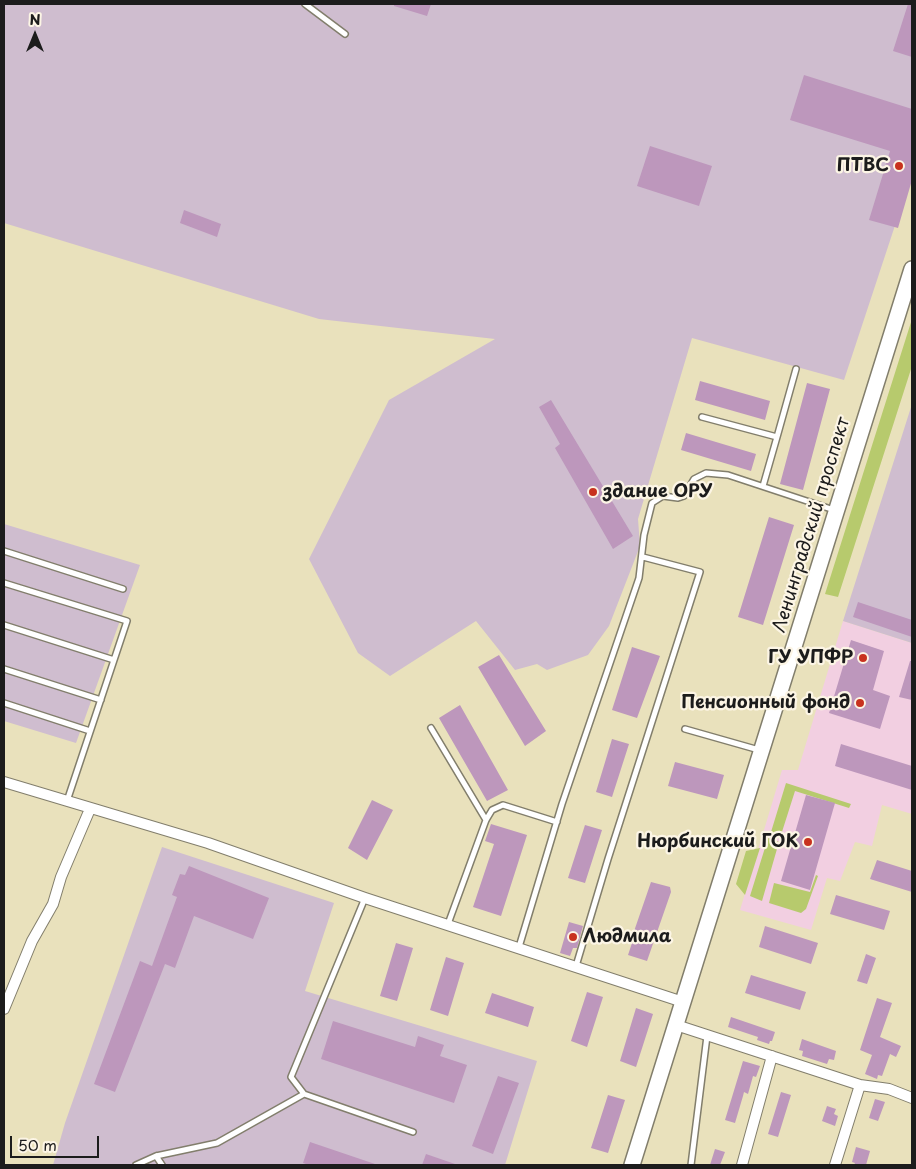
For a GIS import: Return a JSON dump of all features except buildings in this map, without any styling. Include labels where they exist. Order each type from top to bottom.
[{"type":"main road","name":"Ленинградский проспект","points":[[632,1165],[837,511],[908,299],[912,269]]},
{"type":"street","points":[[4,782],[208,843],[365,898],[683,1002]]},
{"type":"street","points":[[4,1009],[32,941],[53,904],[61,877],[90,809]]},
{"type":"street","points":[[676,1025],[860,1085],[889,1089],[912,1098]]},
{"type":"street","points":[[742,1165],[772,1056]]},
{"type":"street","points":[[836,1165],[860,1085]]},
{"type":"lane","points":[[305,4],[345,34]]},
{"type":"lane","points":[[763,486],[796,369]]},
{"type":"lane","points":[[702,417],[777,437]]},
{"type":"lane","points":[[519,947],[557,822],[639,578],[643,557],[644,535],[652,503],[664,496],[678,498],[684,496],[694,479],[706,473],[728,475],[837,511]]},
{"type":"lane","points":[[4,551],[123,589]]},
{"type":"lane","points":[[576,966],[608,859],[700,572],[643,557]]},
{"type":"lane","points":[[4,583],[127,621],[67,802]]},
{"type":"lane","points":[[4,625],[114,660]]},
{"type":"lane","points":[[4,669],[101,700]]},
{"type":"lane","points":[[4,703],[90,731]]},
{"type":"lane","points":[[431,728],[486,820]]},
{"type":"lane","points":[[685,729],[762,750]]},
{"type":"lane","points":[[448,924],[486,820],[492,810],[503,805],[557,822]]},
{"type":"lane","points":[[365,898],[291,1077],[304,1094],[413,1132]]},
{"type":"lane","points":[[691,1165],[707,1035]]},
{"type":"lane","points":[[136,1165],[156,1156],[217,1143],[304,1094]]},
{"type":"lane","points":[[156,1156],[162,1165]]},
{"type":"shaded area","points":[[4,4],[912,4],[912,174],[844,380],[692,338],[638,519],[640,546],[609,626],[588,655],[547,670],[537,664],[515,670],[476,621],[390,676],[358,653],[309,559],[389,400],[495,339],[319,319],[4,223]]},
{"type":"shaded area","points":[[912,404],[912,643],[843,621]]},
{"type":"shaded area","points":[[4,524],[140,565],[76,743],[4,721]]},
{"type":"shaded area","points":[[843,621],[912,643],[912,814],[882,805],[872,846],[855,842],[840,881],[827,878],[811,930],[740,910],[782,770],[798,770]]},
{"type":"shaded area","points":[[162,847],[334,903],[305,991],[537,1061],[505,1165],[53,1165],[65,1123]]},
{"type":"green space","points":[[912,319],[912,366],[838,597],[825,594]]},
{"type":"green space","points":[[786,783],[851,804],[849,808],[795,791],[781,835],[771,832]]},
{"type":"green space","points":[[768,838],[779,842],[762,901],[750,896]]},
{"type":"green space","points":[[760,848],[745,895],[736,884],[746,851]]},
{"type":"green space","points":[[816,875],[818,876],[806,909],[801,913],[769,903],[774,883],[810,892]]},
{"type":"place","name":"ПТВС","points":[[899,166]]},
{"type":"place","name":"здание ОРУ","points":[[593,492]]},
{"type":"place","name":"ГУ УПФР","points":[[863,658]]},
{"type":"place","name":"Пенсионный фонд","points":[[860,703]]},
{"type":"place","name":"Нюрбинский ГОК","points":[[808,842]]},
{"type":"place","name":"Людмила","points":[[573,937]]}]
